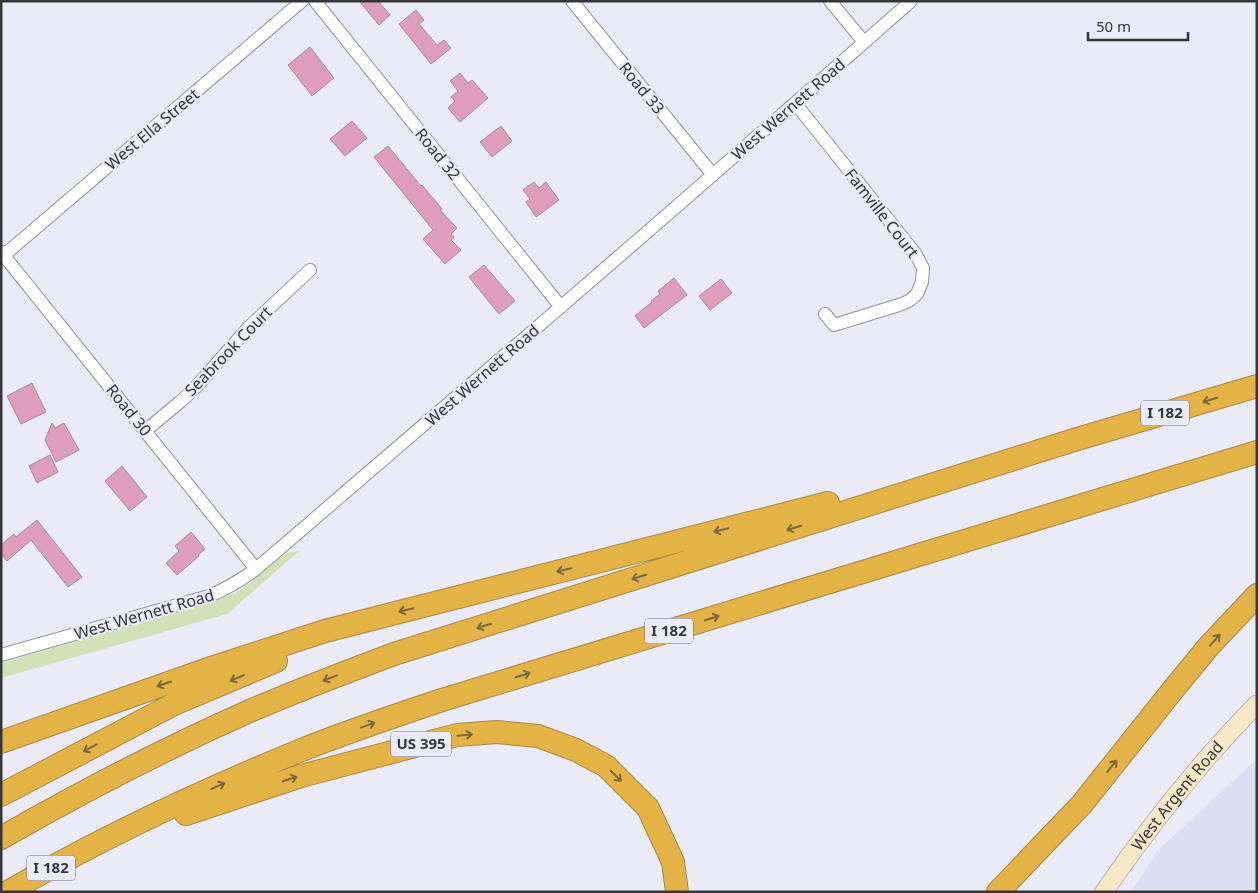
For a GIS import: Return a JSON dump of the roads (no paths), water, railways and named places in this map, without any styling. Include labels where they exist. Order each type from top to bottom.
[{"type":"highway","name":"I 182","points":[[1,838],[50,810],[185,741],[323,680],[394,654],[1074,440],[1257,386]]},
{"type":"highway","points":[[1,742],[205,670],[325,631],[1074,440]]},
{"type":"highway","name":"I 182","points":[[8,892],[94,844],[196,795],[370,724],[442,700],[1257,452]]},
{"type":"highway","points":[[998,892],[1082,804],[1176,686],[1257,595]]},
{"type":"highway","points":[[1,795],[174,704],[378,617]]},
{"type":"highway","name":"US 395","points":[[94,844],[302,776],[457,735],[497,732],[538,736],[576,750],[606,766],[648,808],[673,862],[677,892]]},
{"type":"highway","points":[[1017,892],[1074,821],[1082,804]]},
{"type":"main road","name":"West Argent Road","points":[[1104,892],[1151,825],[1206,759],[1257,704]]},
{"type":"street","name":"West Ella Street","points":[[2,254],[10,250],[302,1]]},
{"type":"street","name":"Road 32","points":[[315,1],[561,307]]},
{"type":"street","name":"Road 33","points":[[572,1],[713,175]]},
{"type":"street","points":[[830,1],[864,42]]},
{"type":"street","name":"West Wernett Road","points":[[1,655],[209,596],[241,580],[561,307],[910,1]]},
{"type":"street","name":"Famville Court","points":[[795,103],[915,253],[923,268],[922,282],[917,294],[899,305],[834,325],[825,314]]},
{"type":"street","name":"Road 30","points":[[2,254],[256,569]]},
{"type":"street","name":"Seabrook Court","points":[[145,430],[196,387],[248,327],[310,270]]}]
